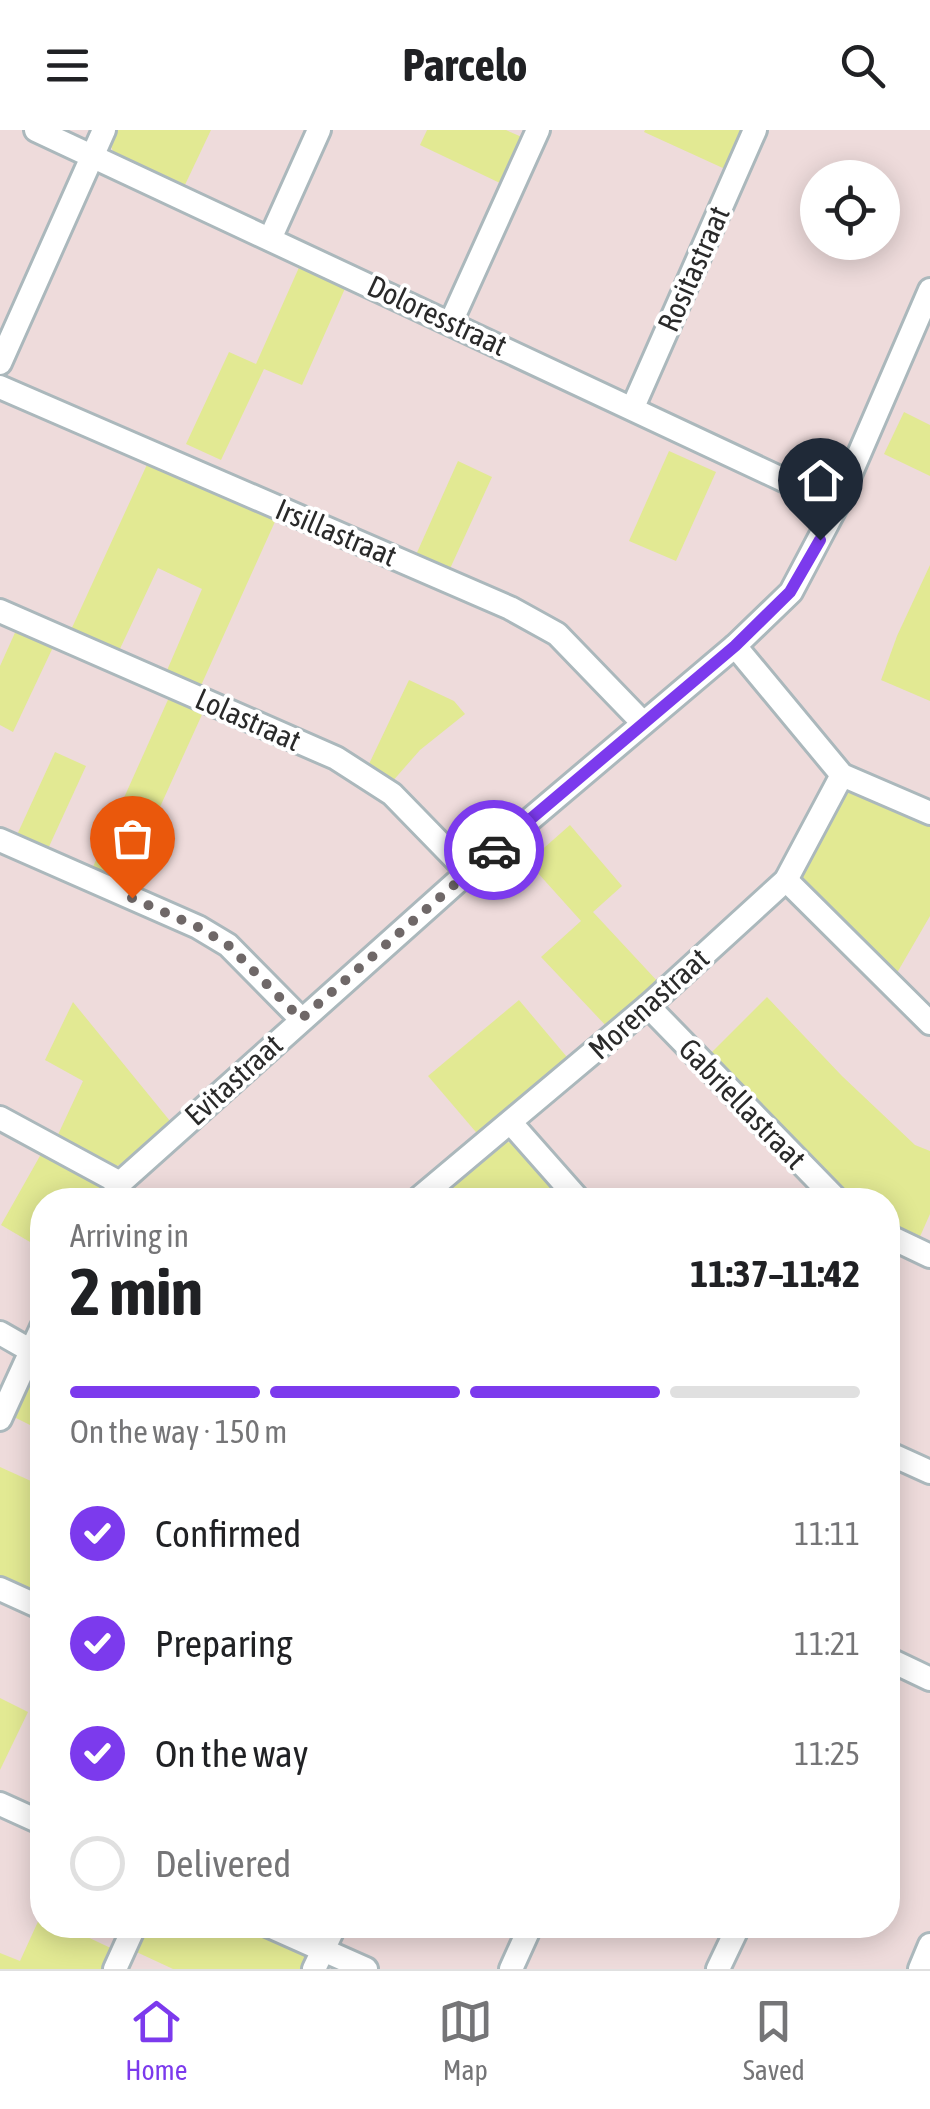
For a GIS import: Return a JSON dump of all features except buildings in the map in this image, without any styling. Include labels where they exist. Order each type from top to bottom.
[{"type":"street","name":"Doloresstraat","points":[[36,130],[837,505]]},
{"type":"street","points":[[0,362],[104,130]]},
{"type":"street","points":[[270,239],[320,130]]},
{"type":"street","points":[[451,322],[538,130]]},
{"type":"street","name":"Rositastraat","points":[[632,407],[755,130]]},
{"type":"street","name":"Evitastraat","points":[[119,1188],[301,1019],[735,646],[790,592],[837,505],[930,290]]},
{"type":"street","name":"Irsillastraat","points":[[0,387],[510,608],[557,634],[643,723]]},
{"type":"street","name":"Lolastraat","points":[[0,610],[336,758],[392,794],[468,872]]},
{"type":"street","points":[[735,646],[842,774],[930,812]]},
{"type":"street","name":"Morenastraat","points":[[432,1188],[648,1006],[786,880],[842,774]]},
{"type":"street","points":[[0,840],[198,927],[228,945],[301,1019]]},
{"type":"street","points":[[786,880],[930,1024]]},
{"type":"street","name":"Gabriellastraat","points":[[648,1006],[826,1188]]},
{"type":"street","points":[[0,1118],[109,1188]]},
{"type":"street","points":[[511,1123],[568,1188]]},
{"type":"street","points":[[900,1242],[930,1256]]},
{"type":"street","points":[[0,1333],[30,1350]]},
{"type":"street","points":[[0,1419],[30,1365]]},
{"type":"street","points":[[900,1458],[930,1472]]},
{"type":"street","points":[[0,1588],[30,1602]]},
{"type":"street","points":[[900,1665],[930,1679]]},
{"type":"street","points":[[0,1804],[30,1818]]},
{"type":"street","points":[[115,1969],[129,1938]]},
{"type":"street","points":[[286,1938],[319,1960],[366,1969]]},
{"type":"street","points":[[511,1969],[525,1938]]},
{"type":"street","points":[[718,1969],[734,1938]]},
{"type":"street","points":[[920,1969],[930,1946]]},
{"type":"green space","points":[[114,130],[211,130],[183,189],[115,156],[110,144]]},
{"type":"green space","points":[[427,130],[506,130],[524,138],[502,184],[420,145]]},
{"type":"green space","points":[[645,130],[743,130],[725,169]]},
{"type":"green space","points":[[301,263],[347,284],[302,385],[264,369],[221,460],[186,444],[229,352],[256,364]]},
{"type":"green space","points":[[904,412],[930,425],[930,476],[884,454]]},
{"type":"green space","points":[[669,451],[716,472],[676,561],[629,541]]},
{"type":"green space","points":[[150,458],[278,515],[199,690],[165,675],[202,589],[158,568],[118,653],[70,632]]},
{"type":"green space","points":[[458,461],[492,477],[448,573],[415,557]]},
{"type":"green space","points":[[930,565],[930,701],[881,680]]},
{"type":"green space","points":[[18,626],[55,643],[13,732],[0,725],[0,666]]},
{"type":"green space","points":[[409,680],[454,701],[465,714],[420,750],[391,783],[369,764]]},
{"type":"green space","points":[[171,693],[205,708],[125,884],[92,869]]},
{"type":"green space","points":[[55,752],[86,766],[47,851],[16,837]]},
{"type":"green space","points":[[855,790],[930,820],[930,916],[894,978],[809,894],[800,869],[842,793]]},
{"type":"green space","points":[[570,825],[622,886],[593,912],[660,984],[609,1029],[541,957],[581,921],[528,862]]},
{"type":"green space","points":[[767,997],[915,1145],[930,1151],[930,1214],[918,1241],[900,1233],[900,1188],[839,1188],[787,1142],[707,1057]]},
{"type":"green space","points":[[519,1000],[572,1063],[481,1138],[428,1076]]},
{"type":"green space","points":[[73,1002],[170,1121],[132,1158],[115,1167],[55,1141],[83,1081],[45,1060]]},
{"type":"green space","points":[[498,1143],[516,1143],[559,1188],[443,1187]]},
{"type":"green space","points":[[45,1147],[101,1182],[103,1188],[30,1188],[30,1242],[1,1225]]},
{"type":"green space","points":[[30,1378],[30,1425],[12,1416]]},
{"type":"green space","points":[[0,1467],[30,1481],[30,1597],[0,1583]]},
{"type":"green space","points":[[0,1698],[28,1712],[0,1770]]},
{"type":"green space","points":[[30,1938],[90,1938],[117,1951],[109,1969],[0,1969],[0,1953],[20,1961]]},
{"type":"green space","points":[[135,1938],[276,1938],[301,1950],[307,1956],[308,1969],[173,1969],[130,1949]]},
{"type":"way so far","points":[[132,898],[228,945],[301,1019],[494,850]]},
{"type":"route","points":[[494,850],[735,646],[790,592],[820,540]]}]
